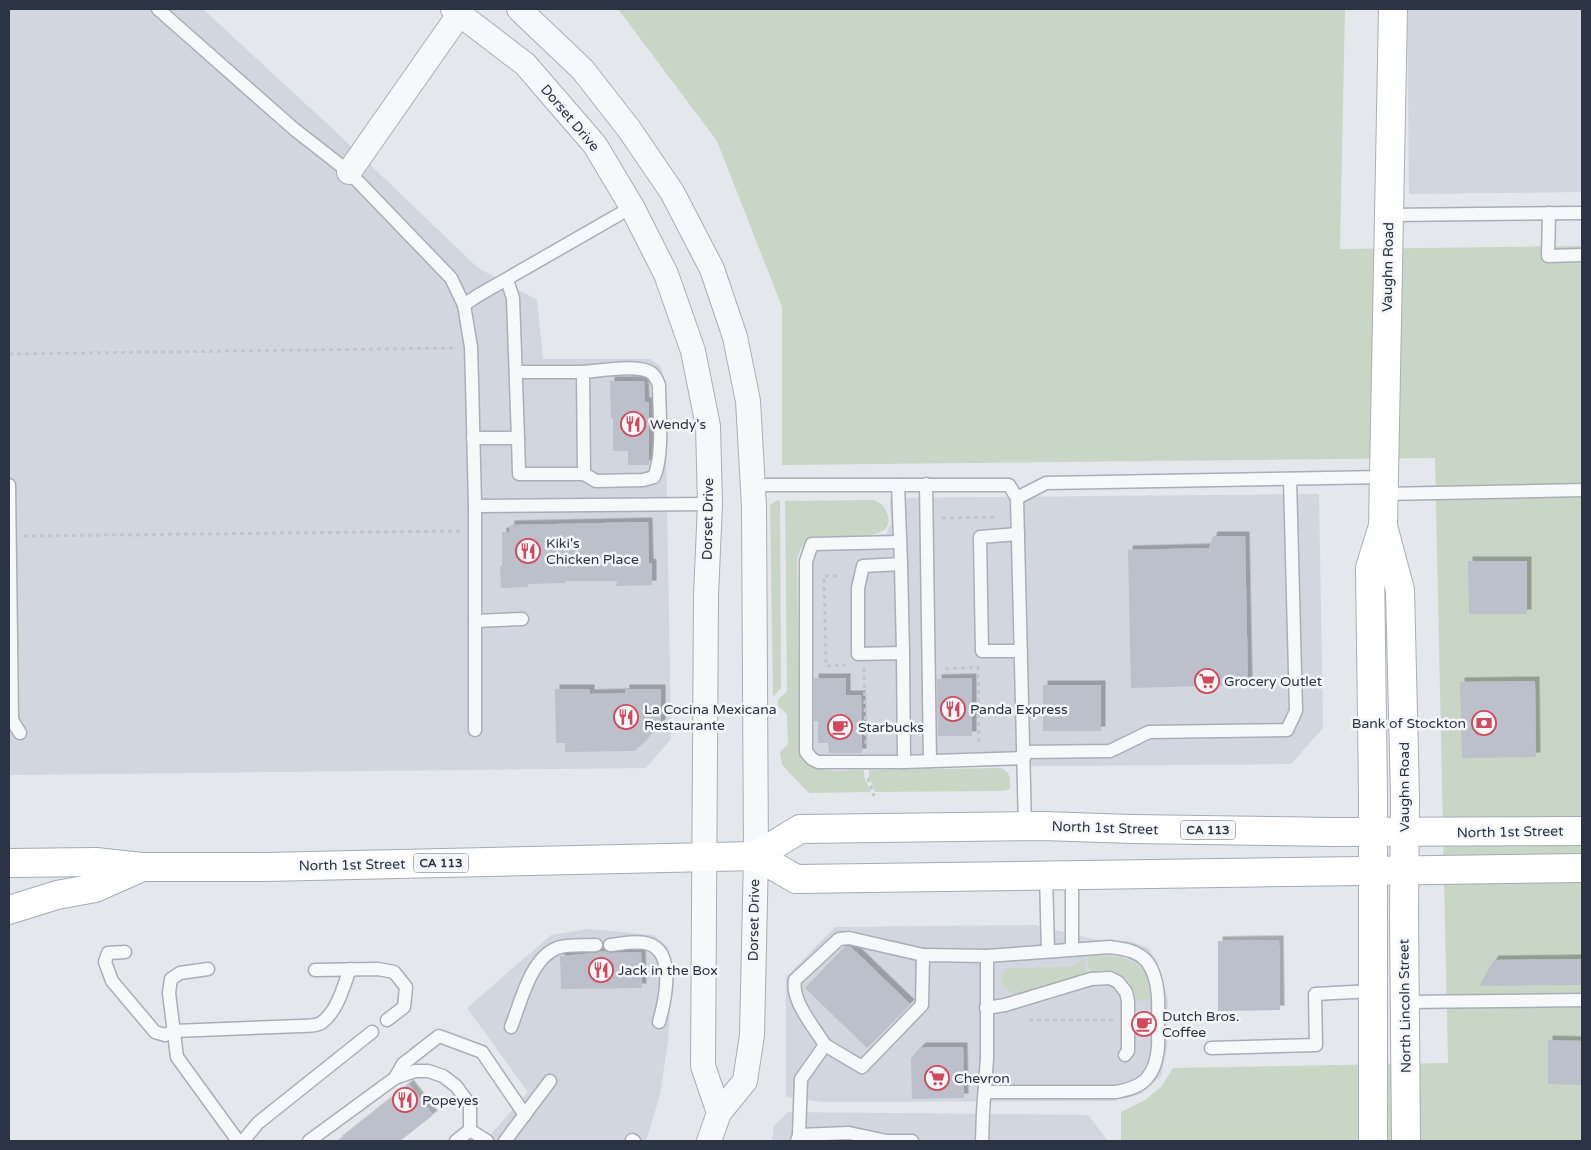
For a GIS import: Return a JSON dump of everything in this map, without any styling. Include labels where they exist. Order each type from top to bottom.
[{"type":"main road","name":"Vaughn Road","points":[[1373,871],[1370,568],[1383,526],[1393,9]]},
{"type":"main road","name":"Vaughn Road","points":[[1383,526],[1400,590],[1404,871]]},
{"type":"main road","name":"North 1st Street","points":[[9,863],[96,862],[142,868],[325,866],[756,856],[800,829],[1025,827],[1373,832],[1582,831]]},
{"type":"main road","points":[[756,856],[796,879],[1582,868]]},
{"type":"main road","name":"CA 113","points":[[9,910],[57,895],[95,888],[142,868]]},
{"type":"main road","points":[[1373,871],[1373,1141]]},
{"type":"main road","name":"North Lincoln Street","points":[[1404,871],[1406,1141]]},
{"type":"street","name":"Dorset Drive","points":[[519,9],[583,70],[629,129],[672,192],[712,269],[735,337],[748,401],[754,485],[756,856],[752,1035],[745,1081],[719,1113],[709,1141]]},
{"type":"street","points":[[349,172],[459,10]]},
{"type":"street","name":"Dorset Drive","points":[[459,10],[525,64],[595,145],[632,208],[666,274],[693,351],[708,426],[710,504],[706,596],[703,1066],[719,1113]]},
{"type":"lane","points":[[158,9],[294,129],[349,172],[451,278],[464,305],[471,347],[475,730]]},
{"type":"lane","points":[[464,305],[632,208]]},
{"type":"lane","points":[[1549,213],[1548,256],[1582,254]]},
{"type":"lane","points":[[1389,215],[1582,213]]},
{"type":"lane","points":[[507,280],[513,298],[519,474],[584,474],[596,481],[654,478],[657,471],[659,453],[660,385],[655,376],[649,371],[636,368],[583,372],[516,372]]},
{"type":"lane","points":[[583,372],[584,474]]},
{"type":"lane","points":[[473,438],[518,438]]},
{"type":"lane","points":[[900,542],[812,544],[806,561],[806,752],[812,760],[818,762],[904,762],[1110,751],[1149,732],[1288,730],[1296,711],[1290,479]]},
{"type":"lane","points":[[1017,498],[1046,482],[1290,479],[1384,486],[1582,490]]},
{"type":"lane","points":[[926,484],[930,761]]},
{"type":"lane","points":[[754,485],[1009,484],[1017,498],[1025,827]]},
{"type":"lane","points":[[9,485],[12,720],[20,733]]},
{"type":"lane","points":[[898,485],[904,762]]},
{"type":"lane","points":[[474,506],[710,504]]},
{"type":"lane","points":[[1018,534],[980,537],[982,652],[1021,651]]},
{"type":"lane","points":[[901,564],[863,566],[858,588],[858,661],[903,653]]},
{"type":"lane","points":[[475,621],[522,619]]},
{"type":"lane","points":[[1072,875],[1072,950]]},
{"type":"lane","points":[[1046,876],[1048,951]]},
{"type":"lane","points":[[923,955],[922,1005],[862,1067],[825,1045],[796,998],[795,980],[839,939],[849,938],[923,955],[987,956],[1110,947],[1126,949],[1139,954],[1155,977],[1158,995],[1158,1054],[1153,1070],[1145,1080],[1129,1090],[1116,1092],[985,1092]]},
{"type":"lane","points":[[511,1027],[535,967],[544,955],[559,947],[642,943],[649,944],[658,949],[663,956],[666,966],[664,1002],[659,1022]]},
{"type":"lane","points":[[125,952],[108,952],[105,962],[112,981],[154,1032],[164,1035],[174,1031],[320,1024],[332,1012],[350,969]]},
{"type":"lane","points":[[982,1141],[987,1058],[987,956]]},
{"type":"lane","points":[[208,969],[180,973],[171,979],[169,993],[177,1057],[238,1141]]},
{"type":"lane","points":[[315,970],[378,969],[394,972],[406,987],[404,1007],[387,1020]]},
{"type":"lane","points":[[986,1008],[1005,1005],[1091,979],[1110,978],[1118,982],[1126,992],[1128,1003],[1128,1051],[1125,1055]]},
{"type":"lane","points":[[1211,1048],[1316,1045],[1315,994],[1372,992]]},
{"type":"lane","points":[[1404,1002],[1582,1000]]},
{"type":"lane","points":[[243,1141],[258,1123],[372,1032]]},
{"type":"lane","points":[[395,1078],[403,1064],[439,1036],[482,1052],[525,1115]]},
{"type":"lane","points":[[825,1045],[801,1079],[798,1138],[849,1133],[887,1141],[912,1141]]},
{"type":"lane","points":[[309,1141],[395,1078],[415,1071],[428,1071],[443,1076],[456,1086],[470,1105],[470,1130]]},
{"type":"lane","points":[[505,1141],[550,1081]]},
{"type":"lane","points":[[456,1141],[470,1130]]},
{"type":"lane","points":[[470,1130],[487,1141]]},
{"type":"path","points":[[9,354],[458,348]]},
{"type":"path","points":[[941,527],[941,518],[998,517]]},
{"type":"path","points":[[10,536],[460,530]]},
{"type":"path","points":[[837,576],[824,576],[826,666],[858,661],[866,745],[866,775],[874,796]]},
{"type":"path","points":[[942,669],[978,668],[980,742],[971,742]]},
{"type":"path","points":[[866,745],[904,744]]},
{"type":"path","points":[[1029,1020],[1118,1020],[1118,1003],[1128,1003]]},
{"type":"shaded area","points":[[9,9],[203,9],[335,131],[478,268],[537,300],[543,359],[650,359],[660,366],[665,382],[671,739],[646,768],[9,775]]},
{"type":"shaded area","points":[[1407,9],[1582,9],[1582,192],[1409,194]]},
{"type":"shaded area","points":[[1319,494],[1323,728],[1291,764],[821,768],[801,742],[799,560],[804,546],[814,539],[886,534],[891,524],[890,498]]},
{"type":"shaded area","points":[[1035,925],[1101,941],[1129,941],[1148,948],[1158,963],[1168,1000],[1167,1048],[1161,1076],[1141,1094],[1113,1101],[823,1102],[786,1097],[786,977],[835,927]]},
{"type":"shaded area","points":[[589,929],[654,935],[668,947],[672,965],[668,1042],[660,1095],[646,1141],[485,1141],[528,1092],[467,1008],[551,935]]},
{"type":"shaded area","points":[[788,1112],[1088,1115],[1108,1141],[772,1141],[774,1126]]},
{"type":"green space","points":[[618,9],[1345,9],[1340,249],[1582,246],[1582,1141],[1121,1141],[1121,1112],[1145,1100],[1161,1087],[1173,1068],[1448,1063],[1435,458],[782,465],[782,307],[717,141]]},
{"type":"green space","points":[[780,500],[781,688],[773,697],[770,505]]},
{"type":"green space","points":[[874,500],[885,508],[887,513],[888,524],[883,530],[860,536],[813,538],[802,546],[797,559],[800,753],[805,760],[819,768],[837,771],[864,770],[864,776],[871,792],[809,793],[782,765],[780,752],[788,744],[787,714],[778,706],[778,700],[787,691],[785,501]]},
{"type":"green space","points":[[1000,768],[1008,773],[1010,789],[1003,791],[875,792],[869,777],[869,770]]},
{"type":"green space","points":[[1084,956],[1087,975],[1021,995],[1014,994],[1008,990],[1001,979],[1005,970],[1009,968],[1070,967],[1076,965]]},
{"type":"green space","points":[[1088,956],[1123,958],[1132,961],[1140,967],[1145,975],[1149,985],[1150,1000],[1136,1001],[1134,992],[1127,979],[1115,972],[1099,971],[1091,973]]},
{"type":"building","name":"Wendy's","points":[[610,381],[644,381],[645,402],[649,402],[649,465],[628,465],[628,451],[613,451]]},
{"type":"building","points":[[648,522],[649,563],[652,564],[652,585],[616,586],[617,581],[566,581],[566,583],[528,584],[528,587],[501,588],[502,532],[509,532],[510,525]]},
{"type":"building","points":[[1213,536],[1245,536],[1248,685],[1131,688],[1128,550],[1209,548]]},
{"type":"building","points":[[1468,561],[1527,561],[1527,614],[1469,614]]},
{"type":"building","points":[[814,678],[846,678],[846,695],[861,695],[862,753],[829,753],[828,743],[818,743],[818,721],[814,721]]},
{"type":"building","points":[[972,678],[972,736],[938,736],[937,679]]},
{"type":"building","points":[[1535,681],[1536,757],[1462,758],[1460,682]]},
{"type":"building","points":[[1043,685],[1101,685],[1101,731],[1043,731]]},
{"type":"building","points":[[555,689],[590,689],[590,694],[625,693],[625,689],[661,689],[661,724],[635,751],[565,752],[565,743],[556,743]]},
{"type":"building","points":[[1279,940],[1280,1010],[1218,1011],[1218,941]]},
{"type":"building","points":[[848,946],[910,1004],[867,1048],[805,988]]},
{"type":"building","name":"Jack in the Box","points":[[601,951],[611,953],[641,952],[642,988],[561,989],[560,956]]},
{"type":"building","points":[[1582,959],[1582,985],[1479,986],[1494,960]]},
{"type":"building","points":[[1548,1040],[1582,1041],[1582,1085],[1548,1084]]},
{"type":"building","name":"Chevron","points":[[921,1047],[963,1047],[964,1098],[912,1099],[911,1058]]},
{"type":"building","name":"Popeyes","points":[[409,1084],[433,1115],[400,1141],[337,1141]]},
{"type":"place","name":"Wendy's","points":[[633,424]]},
{"type":"place","name":"Kiki's Chicken Place","points":[[528,551]]},
{"type":"place","name":"Grocery Outlet","points":[[1207,681]]},
{"type":"place","name":"Panda Express","points":[[953,709]]},
{"type":"place","name":"La Cocina Mexicana Restaurante","points":[[626,717]]},
{"type":"place","name":"Bank of Stockton","points":[[1484,723]]},
{"type":"place","name":"Starbucks","points":[[840,727]]},
{"type":"place","name":"Jack in the Box","points":[[601,970]]},
{"type":"place","name":"Dutch Bros. Coffee","points":[[1144,1024]]},
{"type":"place","name":"Chevron","points":[[937,1078]]},
{"type":"place","name":"Popeyes","points":[[405,1100]]}]
